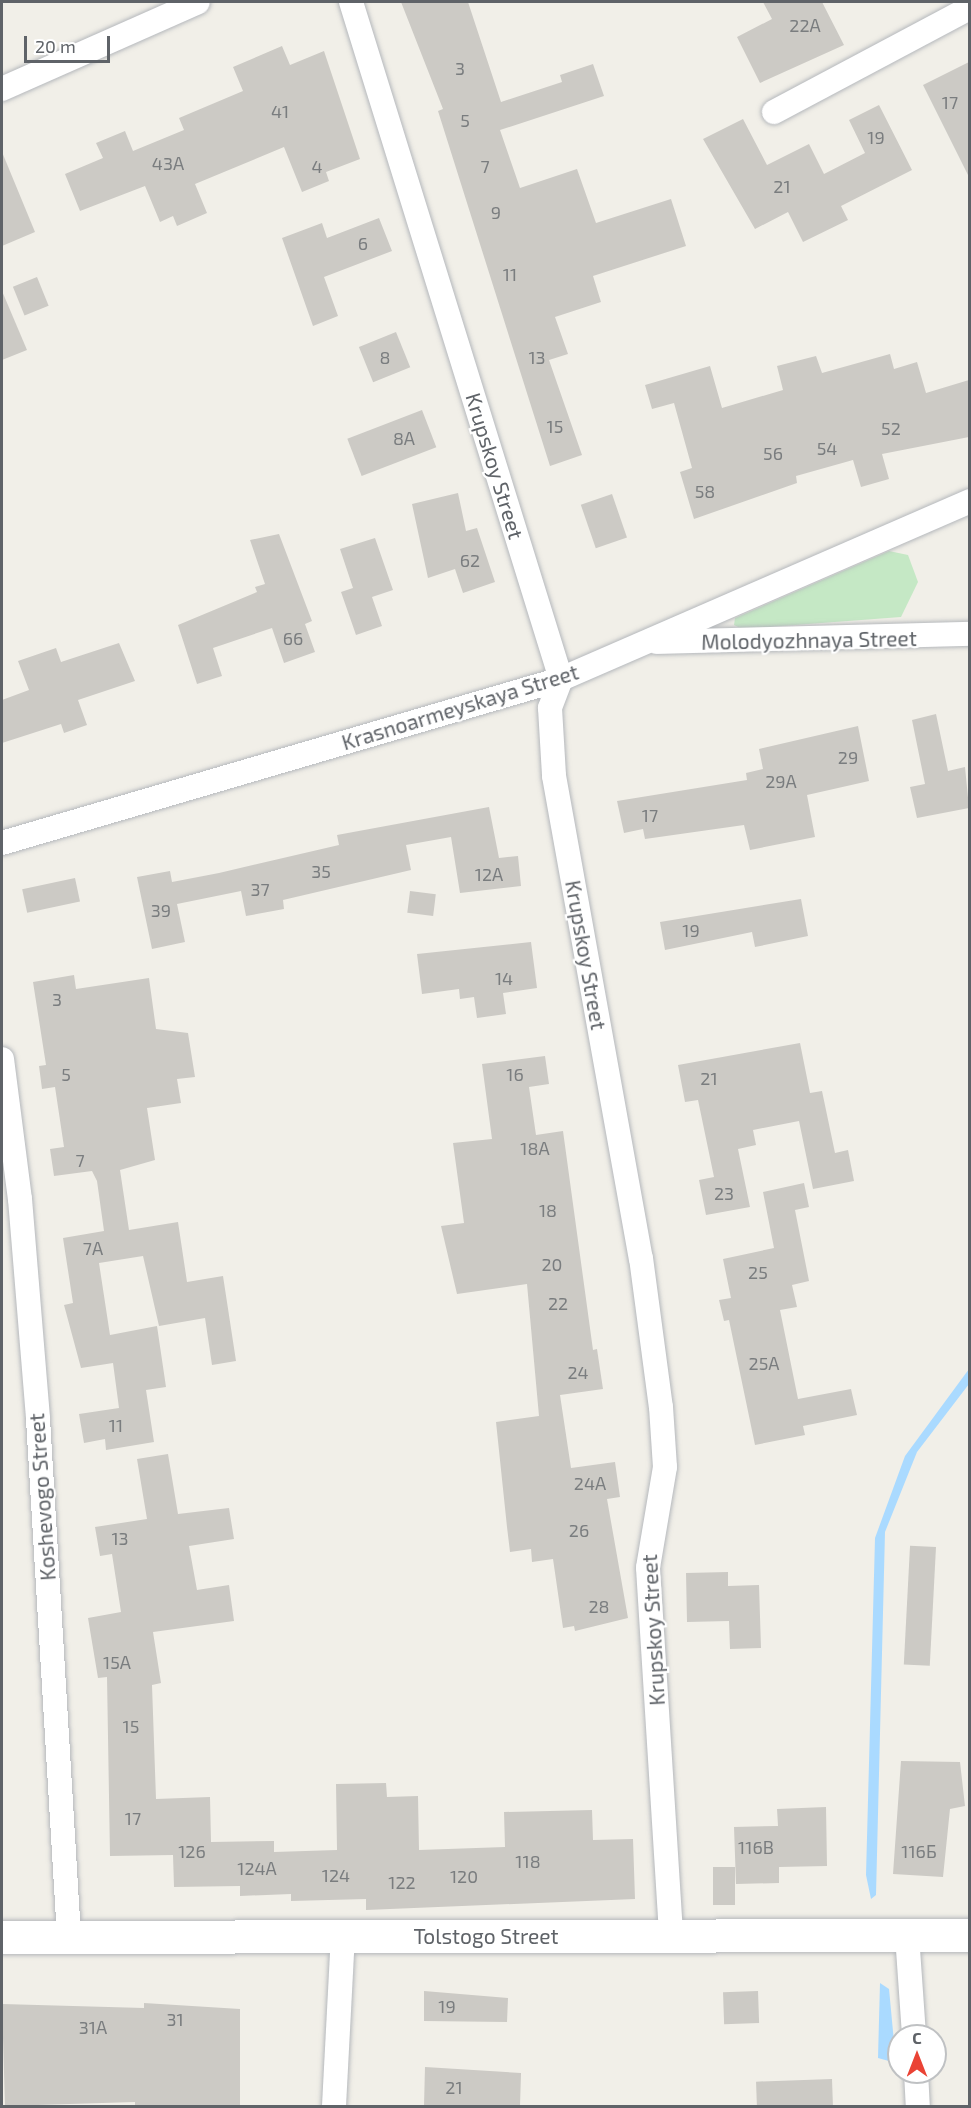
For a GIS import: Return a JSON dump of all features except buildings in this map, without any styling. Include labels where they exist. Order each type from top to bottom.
[{"type":"main road","name":"Tolstogo Street","points":[[2,1936],[969,1935]]},
{"type":"street","points":[[2,89],[198,2]]},
{"type":"street","name":"Krupskoy Street","points":[[351,2],[561,679],[550,708],[554,776],[641,1258],[661,1407],[665,1467],[648,1568],[671,1936]]},
{"type":"street","points":[[774,112],[969,8]]},
{"type":"street","name":"Krasnoarmeyskaya Street","points":[[2,843],[561,679],[969,501]]},
{"type":"street","name":"Molodyozhnaya Street","points":[[648,642],[969,634]]},
{"type":"street","name":"Koshevogo Street","points":[[2,1059],[20,1199],[38,1419],[69,1936]]},
{"type":"street","points":[[907,1935],[913,2024]]},
{"type":"street","points":[[334,2106],[343,1936]]},
{"type":"street","points":[[917,2084],[918,2106]]},
{"type":"green space","points":[[889,551],[908,555],[918,582],[901,617],[742,629],[734,625],[735,618]]},
{"type":"water","points":[[969,1369],[969,1384],[917,1452],[885,1532],[876,1895],[871,1899],[866,1875],[875,1538],[905,1456]]},
{"type":"water","points":[[880,1983],[889,1989],[892,2024],[887,2024],[887,2060],[878,2058]]}]
